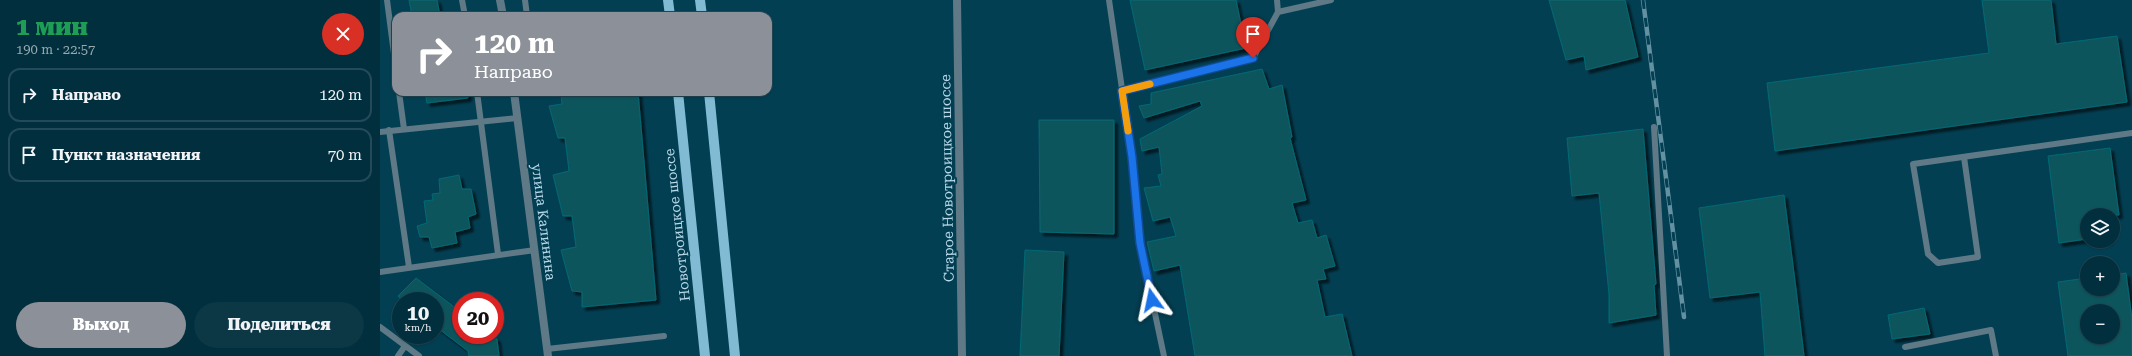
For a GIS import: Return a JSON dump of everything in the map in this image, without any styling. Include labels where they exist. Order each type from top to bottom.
[{"type":"main road","points":[[668,0],[670,12]]},
{"type":"main road","points":[[700,0],[702,12]]},
{"type":"main road","name":"Новотроицкое шоссе","points":[[678,96],[705,356]]},
{"type":"main road","points":[[709,96],[735,356]]},
{"type":"street","points":[[500,0],[502,12]]},
{"type":"street","name":"Старое Новотроицкое шоссе","points":[[957,0],[962,356]]},
{"type":"street","name":"улица Калинина","points":[[514,96],[548,352]]},
{"type":"lane","points":[[387,0],[392,38]]},
{"type":"lane","points":[[462,0],[464,12]]},
{"type":"lane","points":[[525,0],[526,12]]},
{"type":"lane","points":[[1109,0],[1132,157],[1140,243],[1164,356]]},
{"type":"lane","points":[[1122,91],[1253,58],[1278,12],[1277,0]]},
{"type":"lane","points":[[1278,12],[1331,0]]},
{"type":"lane","points":[[400,96],[404,129]]},
{"type":"lane","points":[[478,96],[498,254]]},
{"type":"lane","points":[[380,132],[482,120],[517,118]]},
{"type":"lane","points":[[1654,127],[1667,356]]},
{"type":"lane","points":[[389,130],[409,267]]},
{"type":"lane","points":[[1964,157],[1978,257],[1938,263],[1928,254],[1913,164],[2132,133]]},
{"type":"lane","points":[[380,272],[498,254],[535,250]]},
{"type":"lane","points":[[380,327],[419,356]]},
{"type":"lane","points":[[1905,347],[1991,330],[1996,356]]},
{"type":"lane","points":[[548,352],[664,336]]},
{"type":"lane","points":[[398,356],[406,346]]},
{"type":"building","points":[[409,0],[437,0],[439,12],[411,12]]},
{"type":"building","points":[[1130,0],[1236,0],[1246,48],[1145,70]]},
{"type":"building","points":[[1549,0],[1625,0],[1638,57],[1586,70],[1584,56],[1566,60]]},
{"type":"building","points":[[1982,0],[2051,0],[2056,44],[2117,36],[2127,102],[1775,151],[1767,83],[1989,53]]},
{"type":"building","points":[[1262,69],[1269,89],[1282,85],[1292,137],[1290,138],[1306,200],[1292,203],[1298,223],[1312,220],[1317,238],[1326,235],[1335,266],[1323,269],[1326,279],[1317,280],[1325,317],[1342,314],[1352,356],[1195,356],[1180,265],[1154,271],[1147,242],[1176,236],[1170,217],[1153,221],[1144,188],[1161,186],[1158,175],[1162,174],[1159,147],[1142,151],[1140,139],[1202,106],[1200,101],[1144,118],[1139,106],[1151,104],[1151,93]]},
{"type":"building","points":[[426,96],[468,96],[468,98],[427,103]]},
{"type":"building","points":[[561,96],[638,96],[656,300],[582,307],[582,292],[572,291],[561,250],[576,247],[572,216],[563,216],[553,175],[569,171],[565,138],[558,138],[549,106],[562,104]]},
{"type":"building","points":[[1039,120],[1114,120],[1114,234],[1040,232]]},
{"type":"building","points":[[1643,129],[1656,284],[1654,285],[1656,315],[1609,323],[1609,294],[1599,193],[1572,196],[1567,138]]},
{"type":"building","points":[[2110,148],[2118,208],[2080,208],[2080,240],[2059,243],[2048,156]]},
{"type":"building","points":[[459,175],[462,189],[471,189],[476,214],[468,217],[470,228],[455,232],[457,243],[432,248],[429,237],[420,237],[417,226],[427,223],[424,201],[433,200],[432,194],[440,193],[439,179]]},
{"type":"building","points":[[1784,195],[1804,356],[1765,356],[1760,292],[1710,298],[1699,208]]},
{"type":"building","points":[[1025,250],[1064,252],[1059,356],[1020,356]]},
{"type":"building","points":[[2126,273],[2132,319],[2132,356],[2068,356],[2058,282],[2080,279],[2080,296],[2120,296],[2120,274]]},
{"type":"building","points":[[416,278],[435,292],[402,292]]},
{"type":"building","points":[[444,299],[452,305],[452,339],[444,333]]},
{"type":"building","points":[[1924,308],[1930,334],[1892,339],[1888,315]]},
{"type":"building","points":[[459,344],[498,344],[499,356],[469,356],[468,351]]},
{"type":"railway","points":[[1643,0],[1684,317]]},
{"type":"slow traffic","points":[[1128,131],[1122,91],[1150,84]]},
{"type":"route","points":[[1152,300],[1140,243],[1132,157],[1122,91],[1253,58]]}]
